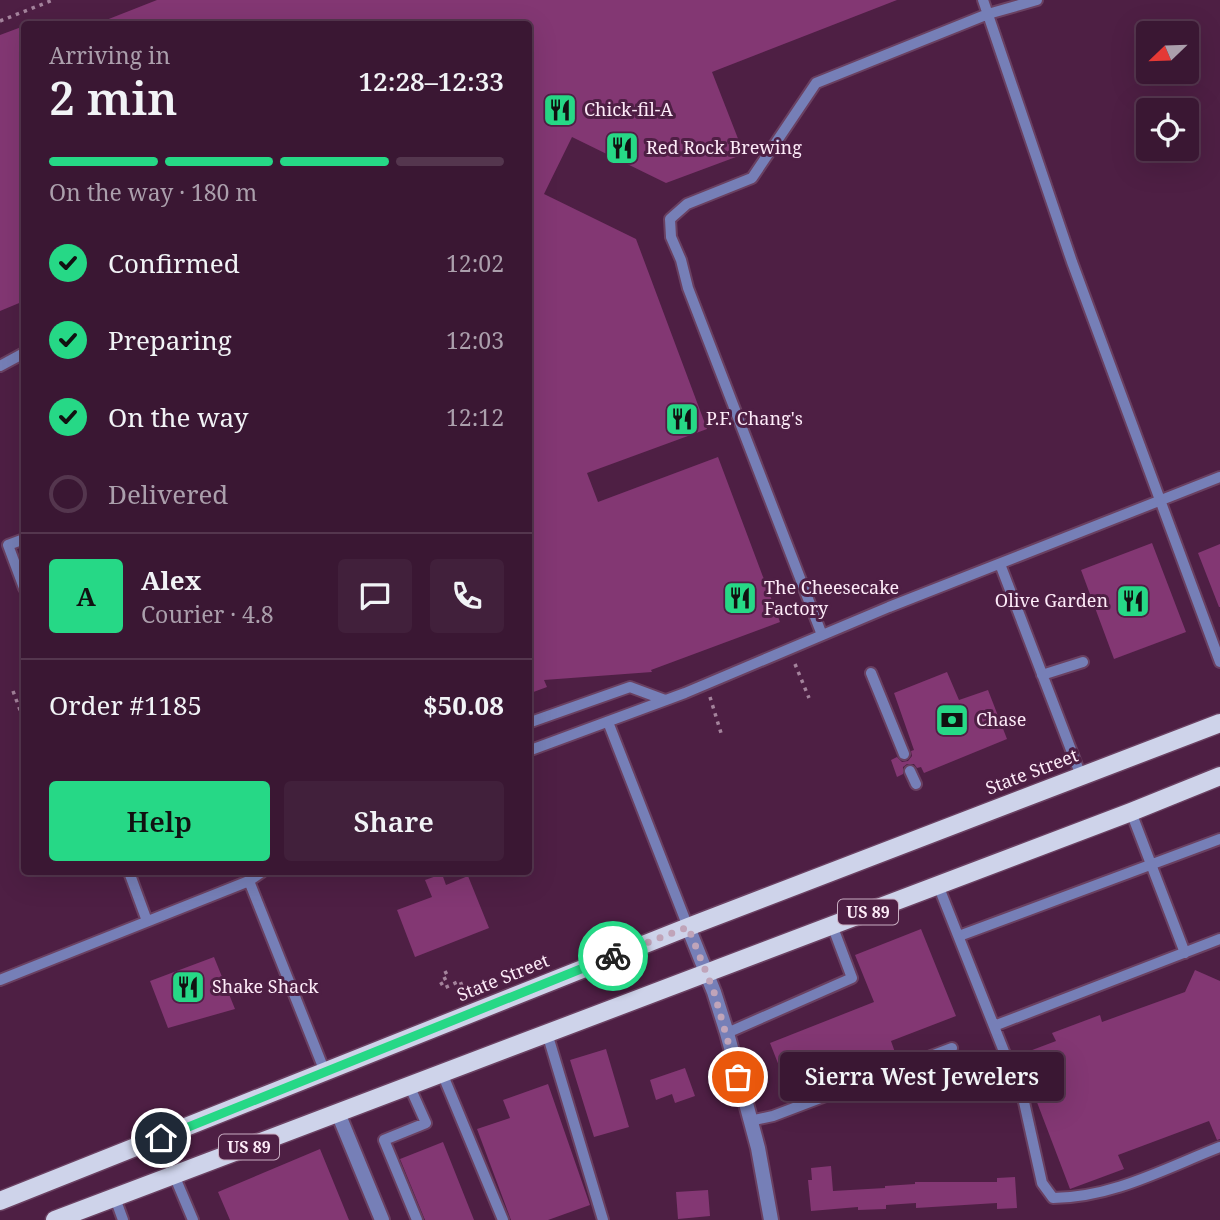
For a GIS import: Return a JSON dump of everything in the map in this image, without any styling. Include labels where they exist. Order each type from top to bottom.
[{"type":"main road","name":"State Street","points":[[0,1201],[688,927],[1220,723]]},
{"type":"main road","name":"US 89","points":[[55,1220],[1220,776]]},
{"type":"street","points":[[688,927],[727,1033],[750,1121],[771,1220]]},
{"type":"street","points":[[338,1113],[382,1220]]},
{"type":"lane","points":[[983,0],[1072,262],[1220,662]]},
{"type":"lane","points":[[822,635],[688,288],[681,260],[671,237],[670,219],[687,204],[752,178],[816,83],[988,15],[1037,0]]},
{"type":"lane","points":[[0,366],[21,355]]},
{"type":"lane","points":[[532,750],[665,700],[1220,477]]},
{"type":"lane","points":[[21,540],[8,545],[21,580]]},
{"type":"lane","points":[[1000,564],[1081,776]]},
{"type":"lane","points":[[1042,675],[1083,662]]},
{"type":"lane","points":[[872,673],[904,754]]},
{"type":"lane","points":[[532,722],[630,687],[665,700]]},
{"type":"lane","points":[[608,722],[688,927]]},
{"type":"lane","points":[[910,771],[916,784]]},
{"type":"lane","points":[[1131,812],[1185,953]]},
{"type":"lane","points":[[959,936],[1220,839]]},
{"type":"lane","points":[[131,875],[147,921]]},
{"type":"lane","points":[[0,980],[257,875]]},
{"type":"lane","points":[[248,881],[326,1072]]},
{"type":"lane","points":[[938,885],[1024,1102],[1042,1183],[1053,1198],[1071,1198],[1126,1185],[1220,1147]]},
{"type":"lane","points":[[727,1033],[852,978],[832,925]]},
{"type":"lane","points":[[994,1026],[1220,939]]},
{"type":"lane","points":[[548,1033],[603,1220]]},
{"type":"lane","points":[[750,1121],[773,1116],[951,1048]]},
{"type":"lane","points":[[442,1073],[503,1220]]},
{"type":"lane","points":[[409,1085],[426,1124],[384,1140],[417,1220]]},
{"type":"lane","points":[[174,1175],[193,1220]]},
{"type":"lane","points":[[115,1198],[123,1220]]},
{"type":"path","points":[[0,20],[54,0]]},
{"type":"path","points":[[795,664],[809,698]]},
{"type":"path","points":[[13,691],[21,714]]},
{"type":"path","points":[[710,697],[721,733]]},
{"type":"path","points":[[445,971],[448,977],[440,981],[444,988],[460,981],[465,994]]},
{"type":"building","points":[[157,0],[897,0],[712,72],[744,154],[666,183],[572,137],[544,194],[636,239],[707,429],[587,473],[598,502],[718,457],[780,622],[651,670],[652,672],[544,680],[547,687],[532,693],[532,21],[104,21]]},
{"type":"building","points":[[21,27],[21,302],[0,311],[0,35]]},
{"type":"building","name":"Olive Garden","points":[[1152,543],[1186,632],[1114,659],[1081,570]]},
{"type":"building","points":[[1220,544],[1220,607],[1219,607],[1198,553]]},
{"type":"building","name":"Chase","points":[[947,672],[959,700],[988,690],[1007,739],[924,773],[921,767],[907,764],[903,767],[903,774],[897,777],[891,760],[897,757],[902,762],[908,761],[912,756],[911,751],[914,750],[894,693]]},
{"type":"building","points":[[442,875],[446,885],[468,876],[489,928],[415,957],[397,910],[432,897],[425,880]]},
{"type":"building","points":[[921,929],[956,1016],[891,1041],[897,1058],[792,1099],[770,1043],[874,1002],[855,955]]},
{"type":"building","name":"Shake Shack","points":[[214,957],[235,1009],[168,1028],[150,981]]},
{"type":"building","points":[[1195,970],[1220,981],[1220,1139],[1217,1140],[1209,1121],[1118,1155],[1124,1169],[1070,1189],[1019,1055],[1056,1041],[1052,1033],[1100,1015],[1102,1022],[1185,992]]},
{"type":"building","points":[[606,1049],[629,1127],[594,1137],[570,1060]]},
{"type":"building","points":[[685,1068],[695,1096],[675,1103],[672,1094],[656,1100],[650,1080]]},
{"type":"building","points":[[548,1084],[590,1205],[548,1220],[511,1220],[477,1129],[510,1118],[503,1100]]},
{"type":"building","points":[[443,1142],[474,1220],[425,1220],[400,1159]]},
{"type":"building","points":[[320,1149],[349,1220],[230,1220],[218,1192]]},
{"type":"building","points":[[831,1166],[833,1191],[885,1188],[915,1182],[997,1182],[997,1178],[1015,1177],[1017,1208],[997,1209],[997,1203],[916,1208],[916,1203],[886,1205],[886,1209],[858,1210],[858,1207],[811,1211],[808,1180],[812,1180],[811,1168]]},
{"type":"building","points":[[708,1190],[710,1216],[678,1219],[676,1192]]},
{"type":"way so far","points":[[613,956],[688,927],[714,992],[738,1077]]},
{"type":"place","name":"Chick-fil-A","points":[[560,110]]},
{"type":"place","name":"Red Rock Brewing","points":[[622,148]]},
{"type":"place","name":"P.F. Chang's","points":[[682,419]]},
{"type":"place","name":"The Cheesecake Factory","points":[[740,598]]},
{"type":"place","name":"Olive Garden","points":[[1133,601]]},
{"type":"place","name":"Chase","points":[[952,720]]},
{"type":"place","name":"Shake Shack","points":[[188,987]]},
{"type":"place","name":"Sierra West Jewelers","points":[[738,1077]]},
{"type":"route","points":[[161,1138],[613,956]]}]
